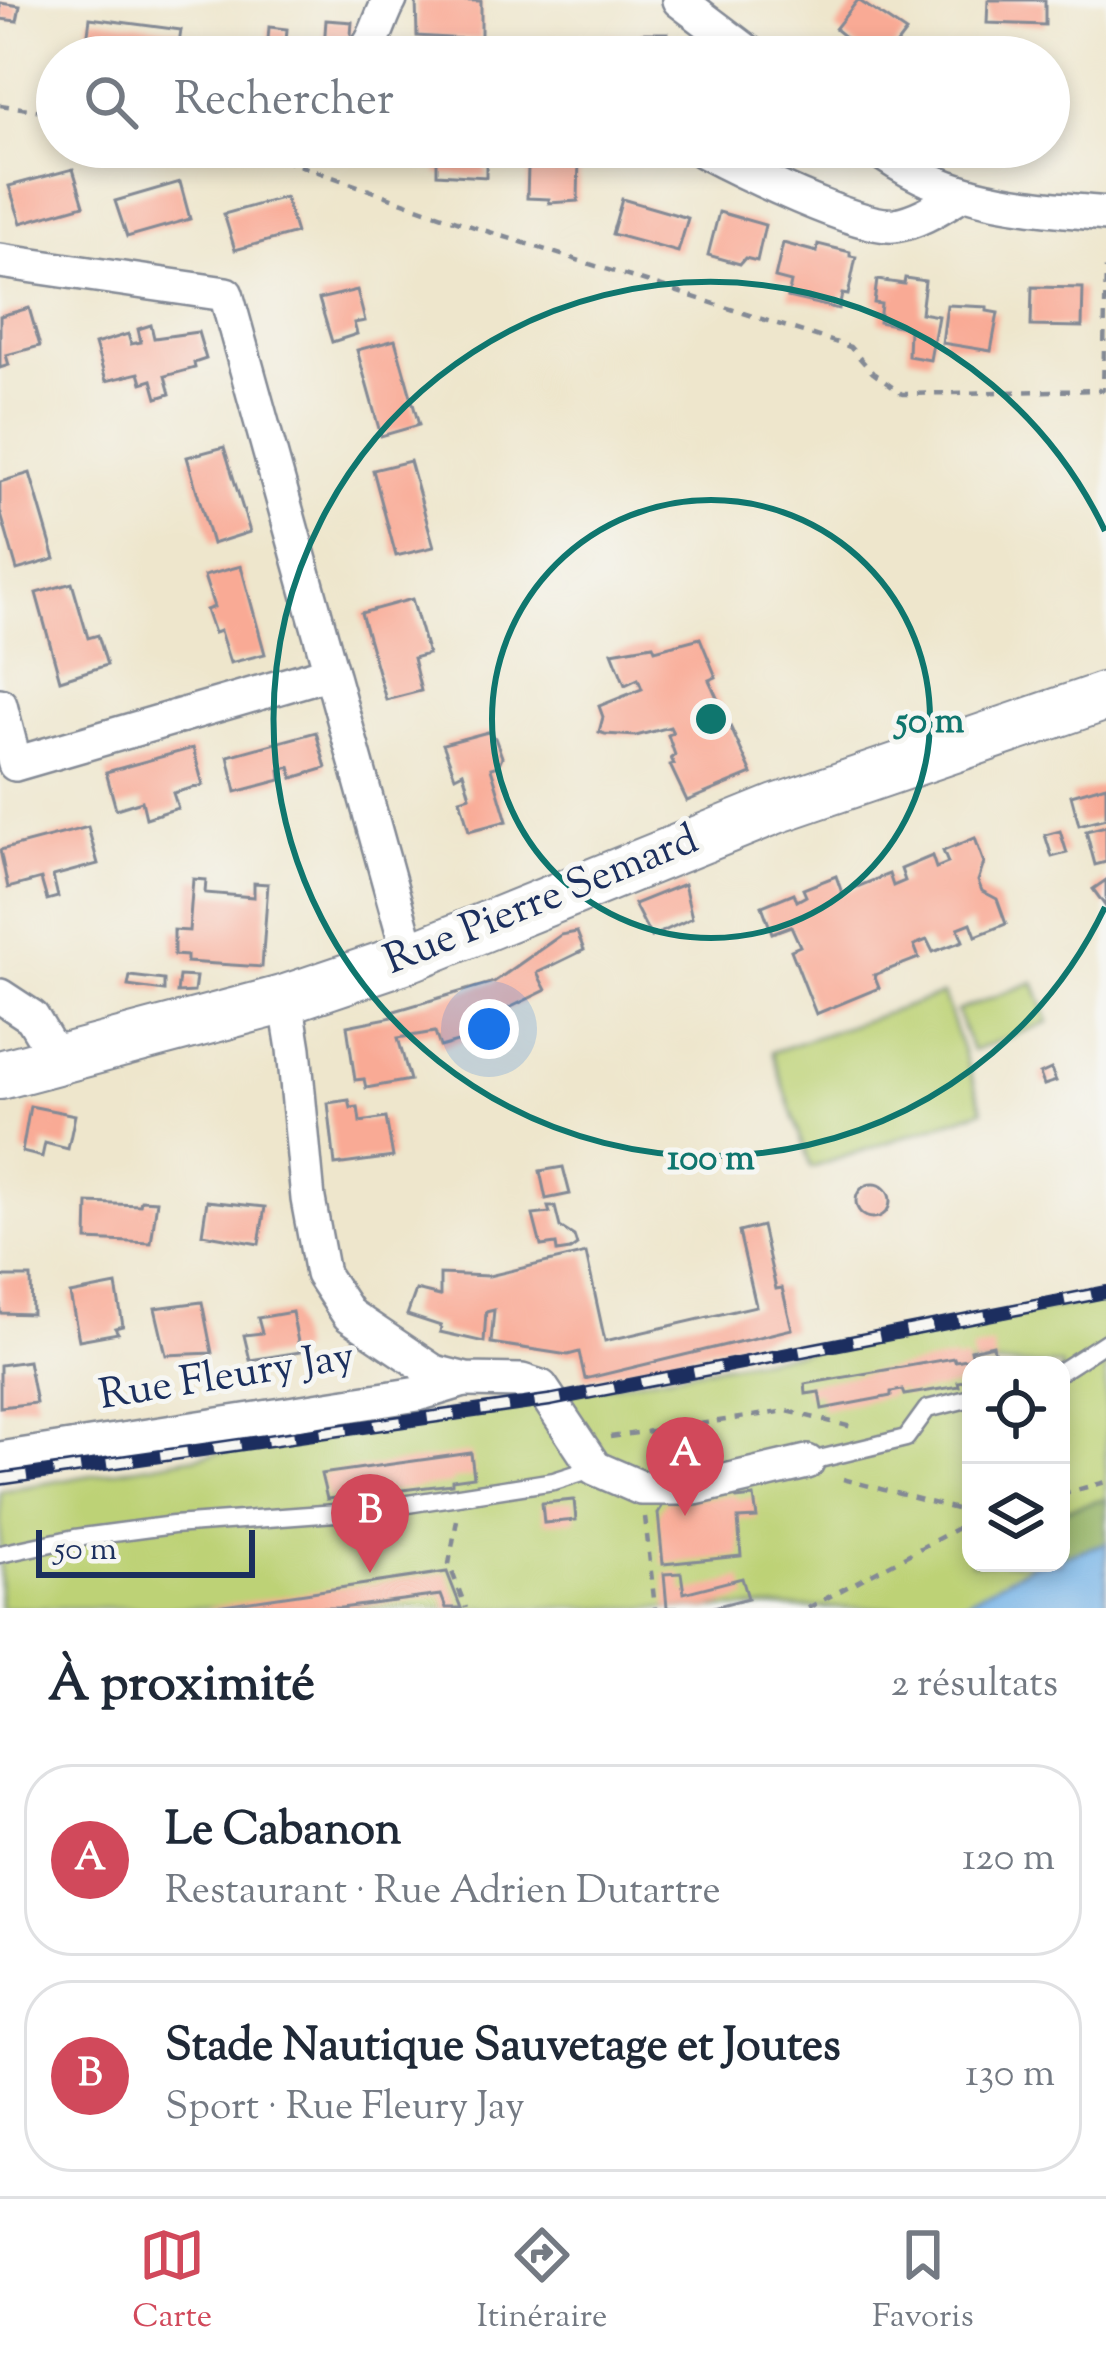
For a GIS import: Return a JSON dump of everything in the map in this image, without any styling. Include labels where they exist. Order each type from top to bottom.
[{"type":"main road","name":"Rue Pierre Semard","points":[[0,1075],[286,999],[410,957],[776,808],[1106,696]]},
{"type":"street","points":[[374,36],[390,0]]},
{"type":"street","points":[[679,0],[726,36]]},
{"type":"street","points":[[735,168],[774,188],[889,226],[920,218],[963,193]]},
{"type":"street","points":[[902,168],[993,203],[1106,214]]},
{"type":"street","points":[[0,261],[226,294],[410,957]]},
{"type":"street","points":[[0,705],[16,764],[331,673]]},
{"type":"street","points":[[0,996],[32,1017],[59,1062]]},
{"type":"street","points":[[286,999],[308,1198],[322,1274],[349,1315],[434,1372],[541,1387],[588,1455],[641,1487],[695,1488],[807,1462]]},
{"type":"street","name":"Rue Fleury Jay","points":[[0,1459],[418,1394],[466,1380]]},
{"type":"lane","points":[[1070,1365],[1106,1342]]},
{"type":"lane","points":[[807,1462],[905,1438],[927,1409],[962,1400]]},
{"type":"lane","points":[[0,1554],[173,1525],[363,1511],[554,1481],[588,1455]]},
{"type":"path","points":[[0,105],[36,109]]},
{"type":"path","points":[[307,168],[477,228],[850,347],[873,373],[902,394],[1103,390],[1106,268]]},
{"type":"path","points":[[588,1455],[787,1411],[905,1438]]},
{"type":"path","points":[[807,1462],[848,1482],[962,1514]]},
{"type":"path","points":[[1070,1492],[1106,1482]]},
{"type":"path","points":[[641,1487],[655,1608]]},
{"type":"path","points":[[461,1496],[449,1564],[466,1608]]},
{"type":"path","points":[[808,1608],[962,1522]]},
{"type":"green space","points":[[1034,982],[1049,1022],[972,1051],[957,1011]]},
{"type":"green space","points":[[943,994],[983,1110],[811,1168],[772,1052]]},
{"type":"green space","points":[[1106,1299],[1106,1608],[0,1608],[0,1491]]},
{"type":"green space","points":[[1106,1499],[1106,1543],[1070,1554],[1070,1509]]},
{"type":"water","points":[[1106,1543],[1106,1608],[925,1608],[957,1606],[1019,1572],[1070,1572],[1070,1554]]},
{"type":"building","points":[[416,0],[481,1],[481,36],[417,36]]},
{"type":"building","points":[[858,0],[906,32],[903,36],[844,36],[835,29]]},
{"type":"building","points":[[988,0],[1045,0],[1045,25],[987,23]]},
{"type":"building","points":[[0,3],[20,6],[17,21],[0,19]]},
{"type":"building","points":[[90,18],[181,30],[180,36],[88,36]]},
{"type":"building","points":[[326,20],[352,22],[351,36],[325,36]]},
{"type":"building","points":[[269,27],[287,29],[286,36],[268,36]]},
{"type":"building","points":[[437,168],[486,168],[486,177],[437,174]]},
{"type":"building","points":[[528,168],[579,168],[578,201],[549,203],[549,199],[527,198]]},
{"type":"building","points":[[73,169],[84,205],[21,223],[9,186]]},
{"type":"building","points":[[180,182],[190,219],[127,237],[115,201]]},
{"type":"building","points":[[285,197],[296,233],[235,250],[224,214]]},
{"type":"building","points":[[622,199],[688,218],[678,252],[612,234]]},
{"type":"building","points":[[719,212],[765,225],[757,261],[745,258],[740,264],[708,255]]},
{"type":"building","points":[[783,243],[817,252],[818,244],[856,257],[848,295],[842,294],[839,309],[788,297],[791,282],[775,278]]},
{"type":"building","points":[[905,278],[925,281],[921,313],[938,316],[930,360],[908,356],[909,328],[879,322],[881,304],[874,303],[877,280],[904,284]]},
{"type":"building","points":[[1032,287],[1083,288],[1082,327],[1031,326]]},
{"type":"building","points":[[357,290],[365,321],[354,323],[357,334],[332,342],[319,299]]},
{"type":"building","points":[[947,305],[987,307],[998,313],[991,351],[942,343]]},
{"type":"building","points":[[29,308],[40,346],[6,355],[9,365],[0,368],[0,316]]},
{"type":"building","points":[[151,325],[154,338],[198,332],[206,359],[194,363],[195,368],[165,376],[170,394],[157,398],[152,380],[142,383],[139,373],[106,381],[95,344],[128,334],[131,344],[141,342],[138,329]]},
{"type":"building","points":[[395,340],[419,425],[381,436],[357,350]]},
{"type":"building","points":[[224,447],[250,532],[212,544],[187,457]]},
{"type":"building","points":[[410,461],[434,547],[396,556],[373,470]]},
{"type":"building","points":[[30,473],[55,559],[17,570],[0,511],[0,482]]},
{"type":"building","points":[[241,566],[265,654],[230,663],[220,631],[214,633],[206,610],[214,607],[204,576]]},
{"type":"building","points":[[72,583],[88,638],[98,635],[107,665],[60,680],[36,593]]},
{"type":"building","points":[[412,599],[428,654],[413,658],[421,691],[386,700],[361,613]]},
{"type":"building","points":[[700,638],[716,677],[709,680],[752,774],[687,801],[670,765],[675,755],[670,727],[636,736],[605,734],[599,732],[603,717],[599,706],[642,689],[638,679],[625,685],[612,652],[653,645],[655,650]]},
{"type":"building","points":[[316,732],[326,768],[293,778],[290,767],[280,770],[281,780],[236,792],[228,756]]},
{"type":"building","points":[[488,732],[502,757],[491,768],[507,821],[469,831],[460,799],[470,796],[463,772],[455,776],[443,744]]},
{"type":"building","points":[[193,748],[203,785],[173,793],[178,808],[146,818],[142,801],[116,809],[106,772]]},
{"type":"building","points":[[1106,785],[1106,818],[1079,825],[1071,795]]},
{"type":"building","points":[[1106,826],[1106,862],[1095,865],[1086,831]]},
{"type":"building","points":[[88,827],[98,864],[53,876],[58,897],[47,900],[41,879],[8,888],[0,850]]},
{"type":"building","points":[[1060,831],[1067,853],[1052,857],[1045,835]]},
{"type":"building","points":[[975,838],[984,863],[978,881],[982,891],[997,899],[1006,924],[976,936],[971,923],[958,928],[963,941],[933,952],[927,940],[914,945],[919,958],[874,975],[879,988],[816,1014],[791,950],[800,946],[791,926],[772,933],[762,906],[794,893],[797,901],[806,896],[803,889],[836,876],[842,893],[889,874],[893,886],[905,881],[901,869],[932,856],[936,868],[948,863],[943,851]]},
{"type":"building","points":[[193,879],[206,880],[205,893],[254,897],[254,883],[268,884],[262,967],[187,962],[187,956],[174,955],[174,930],[189,931]]},
{"type":"building","points":[[1106,880],[1106,907],[1093,889]]},
{"type":"building","points":[[684,884],[692,918],[651,937],[634,904]]},
{"type":"building","points":[[577,932],[584,950],[537,973],[546,990],[503,1011],[507,1028],[440,1047],[435,1032],[398,1038],[410,1080],[366,1088],[364,1079],[355,1080],[347,1026],[393,1017],[391,1012],[494,982],[561,935]]},
{"type":"building","points":[[130,976],[164,980],[164,991],[128,986]]},
{"type":"building","points":[[179,976],[196,977],[194,992],[177,993]]},
{"type":"building","points":[[1051,1069],[1056,1081],[1044,1085],[1040,1074]]},
{"type":"building","points":[[349,1100],[351,1108],[358,1107],[360,1122],[386,1118],[393,1157],[335,1165],[328,1103]]},
{"type":"building","points":[[30,1106],[75,1115],[68,1149],[45,1143],[42,1157],[22,1152]]},
{"type":"building","points":[[563,1167],[570,1194],[546,1199],[540,1171]]},
{"type":"building","points":[[873,1184],[885,1189],[890,1201],[885,1213],[873,1218],[861,1213],[856,1201],[861,1189]]},
{"type":"building","points":[[141,1200],[157,1201],[151,1243],[87,1240],[88,1203],[140,1205]]},
{"type":"building","points":[[207,1201],[265,1207],[259,1244],[202,1234]]},
{"type":"building","points":[[548,1207],[555,1207],[560,1227],[574,1236],[577,1245],[570,1250],[557,1252],[556,1244],[541,1246],[533,1215],[550,1213]]},
{"type":"building","points":[[762,1226],[776,1289],[782,1288],[792,1329],[585,1379],[579,1352],[568,1355],[491,1343],[494,1310],[486,1312],[484,1342],[440,1332],[441,1326],[407,1315],[416,1290],[440,1296],[440,1274],[489,1276],[586,1253],[605,1341],[756,1306],[739,1232]]},
{"type":"building","points":[[0,1277],[31,1277],[32,1314],[0,1313]]},
{"type":"building","points":[[116,1285],[123,1326],[115,1328],[118,1333],[79,1340],[70,1294]]},
{"type":"building","points":[[202,1302],[212,1353],[166,1355],[155,1308]]},
{"type":"building","points":[[292,1312],[300,1352],[250,1360],[244,1335],[262,1333],[258,1318]]},
{"type":"building","points":[[993,1345],[995,1356],[972,1356],[971,1350]]},
{"type":"building","points":[[962,1360],[959,1386],[904,1395],[902,1390],[822,1409],[819,1392],[806,1394],[805,1384]]},
{"type":"building","points":[[28,1361],[36,1403],[0,1407],[0,1365]]},
{"type":"building","points":[[471,1453],[474,1477],[452,1480],[452,1484],[327,1499],[321,1474]]},
{"type":"building","points":[[708,1458],[709,1471],[696,1472],[695,1459]]},
{"type":"building","points":[[735,1495],[737,1499],[754,1497],[757,1518],[738,1519],[741,1556],[663,1564],[658,1513],[666,1500]]},
{"type":"building","points":[[574,1500],[576,1520],[544,1523],[542,1503]]},
{"type":"building","points":[[447,1572],[461,1608],[446,1608],[441,1595],[341,1608],[203,1608]]},
{"type":"building","points":[[681,1573],[684,1593],[742,1578],[748,1598],[710,1608],[667,1608],[664,1574]]},
{"type":"railway","points":[[0,1479],[552,1400],[1106,1292]]},
{"type":"place","name":"Le Cabanon","points":[[685,1516]]},
{"type":"place","name":"Stade Nautique Sauvetage et Joutes","points":[[370,1573]]}]
